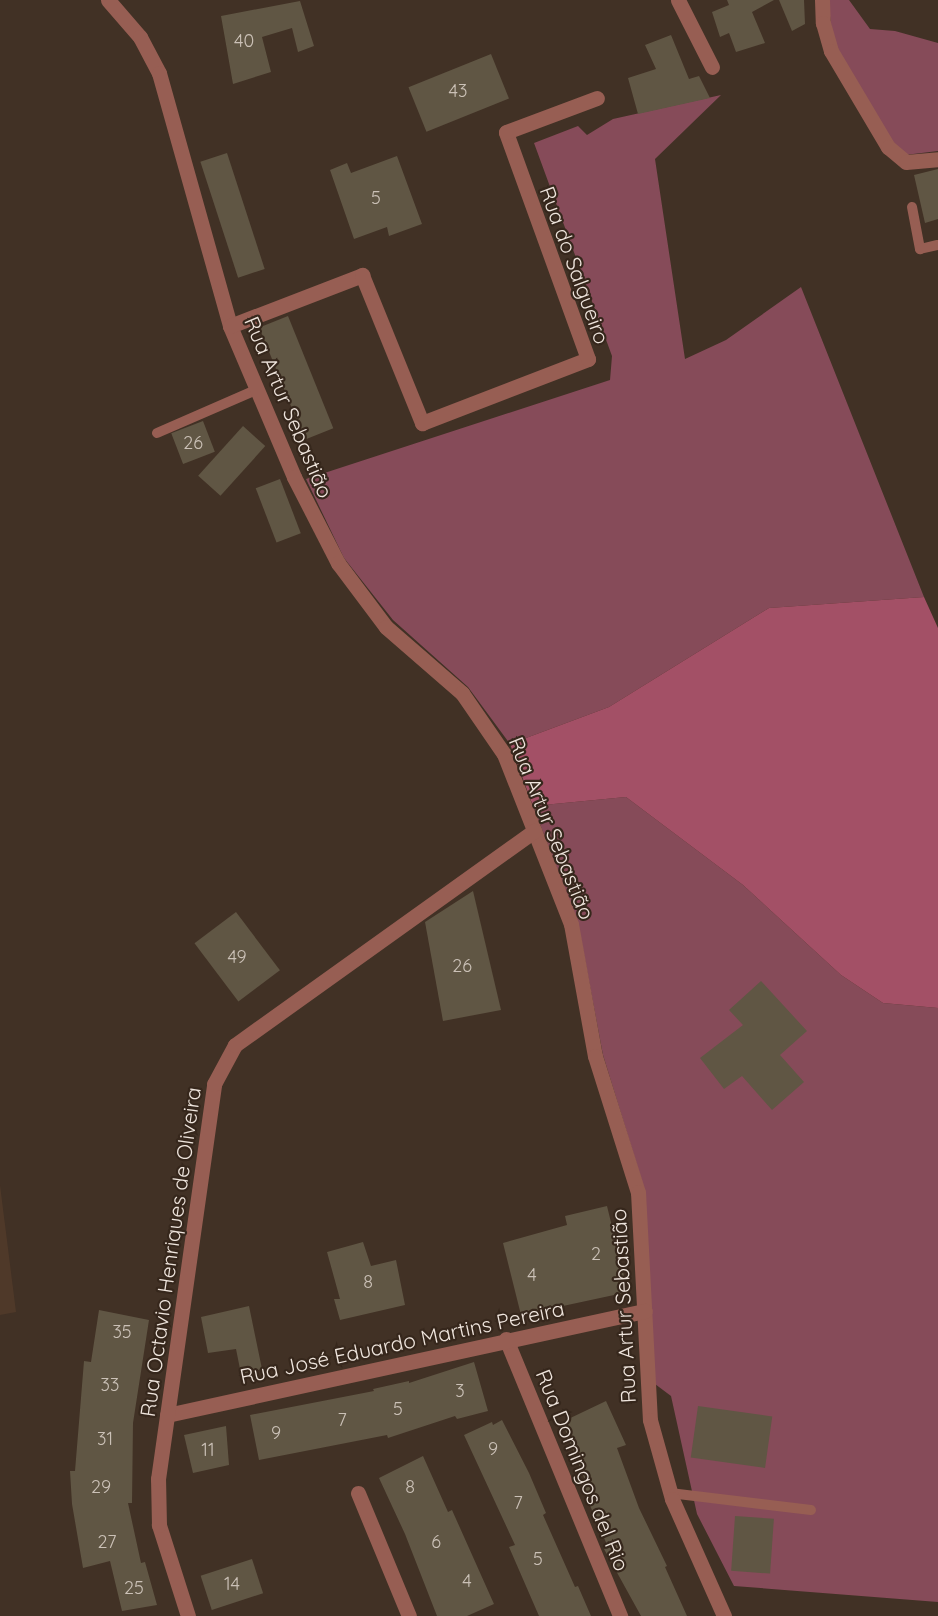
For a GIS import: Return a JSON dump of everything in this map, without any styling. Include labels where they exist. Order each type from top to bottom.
[{"type":"street","name":"Rua Artur Sebastião","points":[[108,0],[140,37],[159,73],[230,326],[294,477],[338,563],[386,627],[462,693],[504,754],[571,924],[595,1056],[638,1192],[650,1420],[670,1493],[724,1616]]},
{"type":"street","points":[[678,0],[712,67]]},
{"type":"street","points":[[822,0],[823,23],[831,51],[888,147],[906,162],[938,159]]},
{"type":"street","name":"Rua do Salgueiro","points":[[230,326],[362,275],[422,423],[588,359],[506,132],[597,98]]},
{"type":"street","name":"Rua Octavio Henriques de Oliveira","points":[[188,1616],[159,1525],[158,1479],[214,1083],[235,1045],[534,831]]},
{"type":"street","name":"Rua José Eduardo Martins Pereira","points":[[167,1415],[506,1339],[645,1311]]},
{"type":"street","name":"Rua Domingos del Rio","points":[[506,1339],[620,1616]]},
{"type":"street","points":[[358,1493],[409,1616]]},
{"type":"lane","points":[[912,207],[920,249],[938,245]]},
{"type":"lane","points":[[157,433],[256,390]]},
{"type":"lane","points":[[670,1493],[811,1510]]},
{"type":"shaded area","points":[[828,0],[849,0],[870,29],[895,31],[938,43],[938,151],[905,155],[891,142],[834,48]]},
{"type":"shaded area","points":[[721,95],[655,159],[685,359],[726,340],[801,287],[924,597],[769,608],[609,707],[510,744],[468,687],[393,620],[344,558],[306,479],[610,380],[612,356],[534,143],[578,126],[587,135],[613,119]]},
{"type":"shaded area","points":[[924,597],[938,628],[938,1008],[883,1003],[841,975],[743,885],[626,797],[533,806],[510,744],[609,707],[769,608]]},
{"type":"shaded area","points":[[626,797],[743,885],[841,975],[883,1003],[938,1008],[938,1602],[734,1586],[697,1514],[671,1396],[655,1384],[644,1188],[603,1055],[578,923],[533,806]]},
{"type":"shaded area","points":[[0,1185],[16,1312],[0,1315]]},
{"type":"building","points":[[727,0],[774,0],[752,12],[765,43],[736,52],[729,33],[720,37],[712,12],[729,5]]},
{"type":"building","points":[[779,0],[804,0],[805,24],[792,31]]},
{"type":"building","points":[[300,1],[314,46],[298,52],[292,28],[262,37],[271,72],[233,84],[221,16]]},
{"type":"building","points":[[671,35],[689,79],[699,76],[710,98],[638,114],[628,78],[656,69],[645,45]]},
{"type":"building","points":[[491,54],[509,99],[426,132],[408,87]]},
{"type":"building","points":[[227,153],[265,269],[238,278],[200,162]]},
{"type":"building","points":[[397,156],[422,224],[389,236],[387,227],[354,239],[330,170],[347,163],[351,173]]},
{"type":"building","points":[[938,169],[938,219],[925,223],[914,175]]},
{"type":"building","points":[[288,316],[333,428],[305,440],[259,328]]},
{"type":"building","points":[[203,421],[215,452],[183,464],[171,433]]},
{"type":"building","points":[[243,426],[265,446],[220,496],[198,476]]},
{"type":"building","points":[[280,479],[301,533],[277,542],[256,488]]},
{"type":"building","points":[[473,891],[501,1010],[443,1021],[425,922]]},
{"type":"building","points":[[236,912],[280,970],[238,1002],[194,943]]},
{"type":"building","points":[[761,981],[807,1031],[780,1055],[804,1082],[772,1110],[742,1076],[724,1089],[700,1058],[743,1025],[729,1010]]},
{"type":"building","points":[[607,1206],[628,1292],[521,1315],[503,1243],[567,1225],[565,1216]]},
{"type":"building","points":[[363,1242],[371,1266],[396,1260],[405,1305],[340,1320],[334,1299],[340,1299],[327,1252]]},
{"type":"building","points":[[249,1306],[262,1369],[241,1374],[236,1349],[208,1353],[201,1317]]},
{"type":"building","points":[[99,1310],[149,1320],[133,1423],[132,1503],[128,1503],[141,1563],[145,1562],[157,1605],[122,1611],[110,1561],[83,1568],[72,1504],[70,1471],[75,1471],[84,1361],[91,1362]]},
{"type":"building","points":[[474,1362],[488,1411],[457,1419],[455,1416],[388,1438],[387,1435],[259,1460],[250,1415],[374,1391],[373,1389],[409,1381],[409,1383]]},
{"type":"building","points":[[606,1401],[626,1445],[617,1448],[639,1508],[667,1566],[665,1567],[687,1616],[641,1616],[604,1549],[608,1547],[581,1485],[586,1483],[562,1422]]},
{"type":"building","points":[[698,1406],[772,1416],[765,1468],[691,1457]]},
{"type":"building","points":[[502,1420],[529,1473],[546,1513],[543,1515],[575,1587],[578,1586],[591,1616],[539,1616],[509,1547],[515,1545],[464,1435],[492,1422],[493,1425]]},
{"type":"building","points":[[226,1426],[229,1465],[193,1473],[184,1435]]},
{"type":"building","points":[[423,1456],[448,1512],[452,1510],[494,1604],[467,1616],[437,1616],[405,1534],[379,1478]]},
{"type":"building","points":[[735,1516],[774,1519],[770,1574],[731,1571]]},
{"type":"building","points":[[252,1559],[263,1593],[212,1610],[201,1576]]}]
